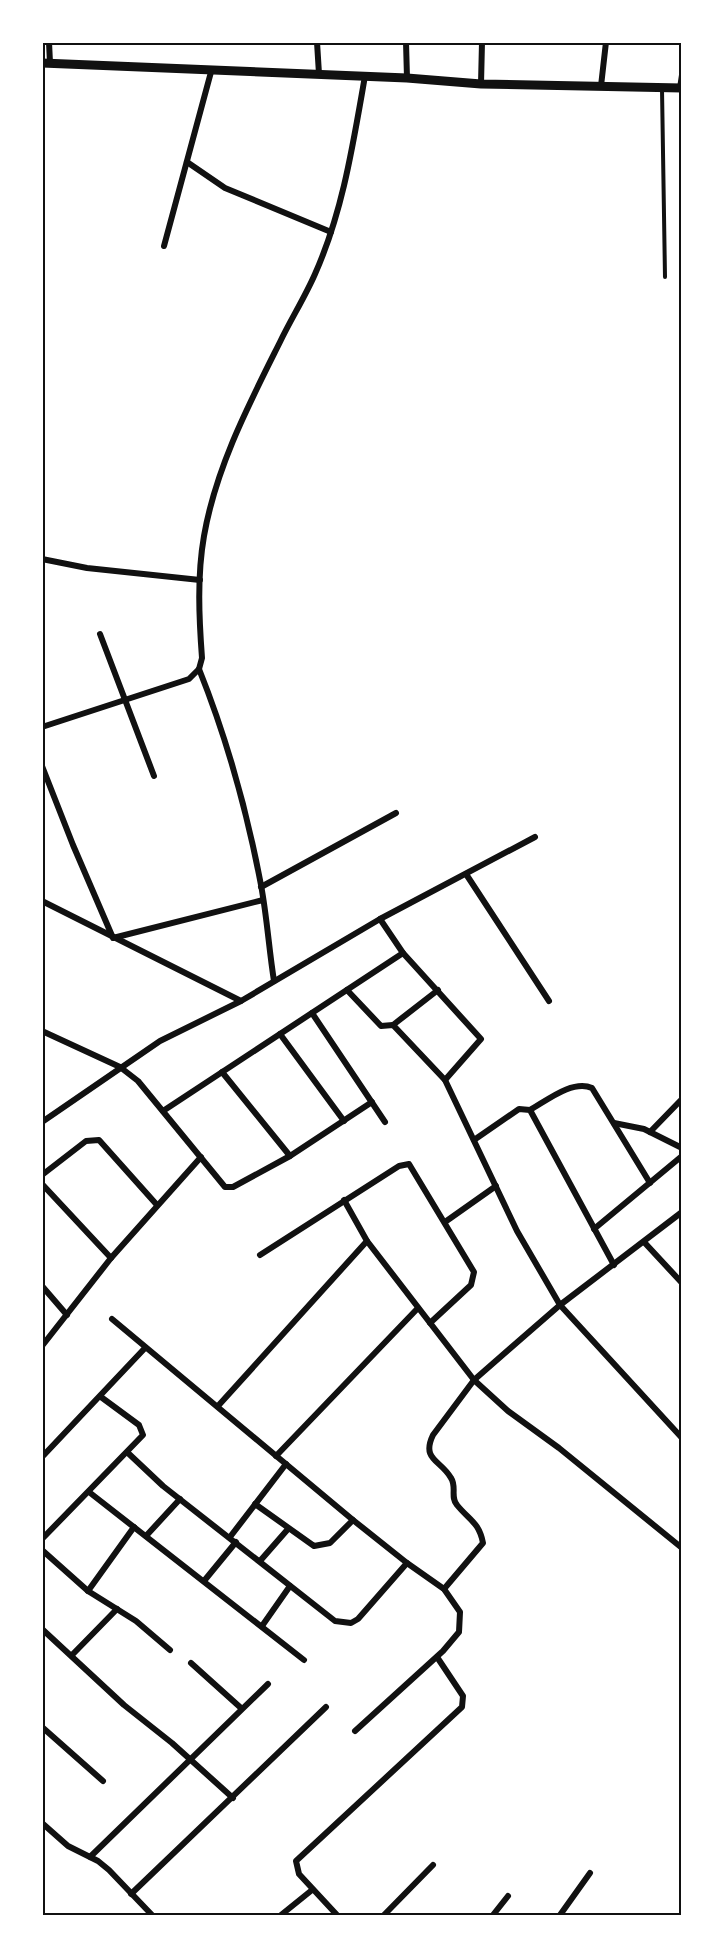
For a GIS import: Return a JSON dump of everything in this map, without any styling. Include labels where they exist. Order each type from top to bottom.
[{"type":"street","points":[[49,42],[46,63],[211,72],[365,76],[481,84],[662,88],[681,88],[682,75]]},
{"type":"street","points":[[317,42],[319,74]]},
{"type":"street","points":[[406,42],[406,78]]},
{"type":"street","points":[[481,84],[482,42]]},
{"type":"street","points":[[601,86],[606,42]]},
{"type":"street","points":[[164,246],[211,72]]},
{"type":"street","points":[[42,727],[189,679],[199,669],[202,658],[200,580],[204,536],[228,452],[249,405],[315,275],[331,232],[351,160],[365,76]]},
{"type":"street","points":[[186,162],[225,188],[331,232]]},
{"type":"street","points":[[42,559],[87,568],[200,580]]},
{"type":"street","points":[[100,634],[154,776]]},
{"type":"street","points":[[199,669],[226,740],[261,887],[274,981]]},
{"type":"street","points":[[42,766],[113,938]]},
{"type":"street","points":[[261,887],[396,813]]},
{"type":"street","points":[[42,1122],[120,1067],[171,1036],[242,1001],[380,920],[535,837]]},
{"type":"street","points":[[466,874],[549,1001]]},
{"type":"street","points":[[42,900],[113,938],[242,1001]]},
{"type":"street","points":[[113,938],[263,900]]},
{"type":"street","points":[[380,920],[403,953],[481,1039],[445,1080]]},
{"type":"street","points":[[163,1111],[403,953]]},
{"type":"street","points":[[347,990],[381,1026],[393,1025],[438,990]]},
{"type":"street","points":[[312,1013],[385,1122]]},
{"type":"street","points":[[393,1025],[445,1080],[496,1186],[560,1305],[682,1438]]},
{"type":"street","points":[[42,1030],[120,1067],[138,1081],[223,1185],[230,1188],[290,1156],[372,1102]]},
{"type":"street","points":[[280,1034],[344,1120]]},
{"type":"street","points":[[222,1072],[290,1156]]},
{"type":"street","points":[[474,1140],[519,1109],[530,1110],[573,1087],[586,1085],[598,1095],[650,1183]]},
{"type":"street","points":[[650,1132],[682,1099]]},
{"type":"street","points":[[530,1110],[614,1265]]},
{"type":"street","points":[[614,1123],[650,1132],[682,1148]]},
{"type":"street","points":[[42,1175],[86,1141],[99,1140],[157,1205]]},
{"type":"street","points":[[594,1230],[682,1156]]},
{"type":"street","points":[[42,1346],[111,1258],[201,1157]]},
{"type":"street","points":[[260,1255],[344,1200],[404,1164],[409,1164],[470,1265],[474,1278],[430,1323]]},
{"type":"street","points":[[42,1185],[111,1258]]},
{"type":"street","points":[[444,1222],[496,1186]]},
{"type":"street","points":[[344,1200],[367,1241],[474,1380],[508,1411],[560,1448],[682,1548]]},
{"type":"street","points":[[444,1589],[483,1543],[480,1528],[455,1504],[452,1478],[431,1457],[428,1445],[433,1435],[474,1380],[560,1305],[682,1212]]},
{"type":"street","points":[[218,1406],[367,1241]]},
{"type":"street","points":[[644,1242],[682,1283]]},
{"type":"street","points":[[42,1286],[67,1315]]},
{"type":"street","points":[[276,1456],[418,1308]]},
{"type":"street","points":[[112,1319],[353,1520],[444,1589],[460,1612],[459,1632],[437,1657],[355,1731]]},
{"type":"street","points":[[42,1457],[145,1348]]},
{"type":"street","points":[[42,1539],[140,1441],[143,1430],[101,1397]]},
{"type":"street","points":[[128,1454],[334,1621],[351,1623],[358,1619],[407,1563]]},
{"type":"street","points":[[230,1537],[286,1464]]},
{"type":"street","points":[[89,1492],[304,1660]]},
{"type":"street","points":[[146,1536],[180,1498]]},
{"type":"street","points":[[255,1504],[314,1546],[330,1543],[353,1520]]},
{"type":"street","points":[[88,1591],[134,1527]]},
{"type":"street","points":[[261,1561],[288,1529]]},
{"type":"street","points":[[204,1581],[236,1542]]},
{"type":"street","points":[[42,1550],[88,1591],[136,1620],[170,1650]]},
{"type":"street","points":[[262,1626],[290,1586]]},
{"type":"street","points":[[72,1655],[117,1609]]},
{"type":"street","points":[[42,1629],[124,1705],[189,1758],[233,1798]]},
{"type":"street","points":[[337,1915],[312,1890],[297,1867],[296,1861],[462,1707],[463,1696],[437,1657]]},
{"type":"street","points":[[191,1663],[241,1708]]},
{"type":"street","points":[[90,1857],[189,1758],[268,1684]]},
{"type":"street","points":[[132,1894],[326,1707]]},
{"type":"street","points":[[42,1727],[103,1781]]},
{"type":"street","points":[[42,1823],[68,1846],[109,1870],[152,1915]]},
{"type":"street","points":[[384,1915],[433,1865]]},
{"type":"street","points":[[560,1915],[590,1873]]},
{"type":"street","points":[[281,1915],[312,1890]]},
{"type":"street","points":[[493,1915],[508,1896]]},
{"type":"lane","points":[[662,88],[665,277]]}]
